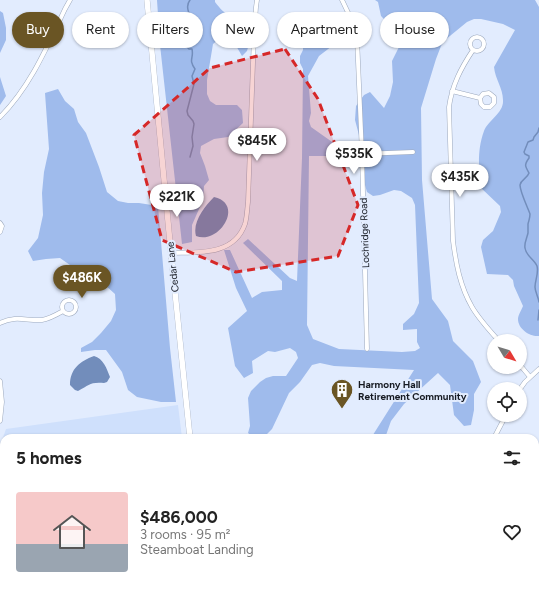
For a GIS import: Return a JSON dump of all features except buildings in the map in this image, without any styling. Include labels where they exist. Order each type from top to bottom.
[{"type":"main road","name":"Cedar Lane","points":[[147,0],[190,434]]},
{"type":"street","points":[[0,118],[9,108],[35,70],[64,9],[70,0]]},
{"type":"street","points":[[171,253],[211,251],[224,247],[233,242],[240,234],[246,220],[248,202],[254,35],[257,0]]},
{"type":"street","name":"Lochridge Road","points":[[342,0],[353,23],[357,38],[362,154],[367,349]]},
{"type":"street","points":[[473,50],[458,74],[450,100],[449,115],[453,241],[462,284],[472,306],[493,334]]},
{"type":"street","points":[[452,92],[480,98]]},
{"type":"street","points":[[362,154],[414,152]]},
{"type":"street","points":[[0,223],[2,226],[0,232]]},
{"type":"street","points":[[0,323],[11,319],[44,319],[52,317],[63,311]]},
{"type":"street","points":[[526,382],[539,369]]},
{"type":"street","points":[[527,373],[530,377]]},
{"type":"street","points":[[0,381],[2,402],[0,421]]},
{"type":"street","points":[[496,434],[502,422]]},
{"type":"highlighted area","points":[[285,49],[318,99],[358,205],[338,256],[236,272],[162,240],[134,135],[210,68]]},
{"type":"shaded area","points":[[157,0],[215,0],[219,7],[225,12],[211,12],[211,48],[212,48],[207,80],[207,94],[210,101],[216,105],[237,105],[242,110],[243,123],[228,137],[214,139],[201,146],[200,153],[209,180],[204,186],[203,200],[192,225],[192,242],[182,244],[160,48],[203,48],[203,12],[158,12]]},
{"type":"shaded area","points":[[375,0],[535,0],[539,7],[539,336],[528,334],[520,326],[518,317],[523,306],[514,286],[513,280],[508,275],[487,274],[481,247],[483,240],[493,231],[501,212],[500,206],[480,187],[480,145],[486,127],[503,105],[502,91],[494,67],[515,30],[503,24],[474,19],[467,22],[449,37],[449,12],[380,12],[378,2]]},
{"type":"shaded area","points":[[0,11],[3,13],[6,28],[6,40],[0,53]]},
{"type":"shaded area","points":[[237,48],[248,48],[247,51],[242,56]]},
{"type":"shaded area","points":[[303,48],[329,48],[319,56],[308,76],[311,113],[309,121],[311,127],[335,144],[335,156],[309,156],[307,325],[313,339],[339,349],[402,352],[415,351],[420,348],[417,342],[417,329],[403,330],[403,324],[414,314],[419,303],[415,205],[412,198],[401,191],[394,190],[373,196],[367,192],[363,178],[364,154],[355,120],[356,106],[364,95],[370,92],[384,108],[390,96],[393,82],[392,61],[398,48],[440,48],[421,108],[422,180],[432,299],[448,321],[453,341],[473,361],[481,382],[474,394],[474,410],[471,425],[464,426],[454,415],[450,385],[438,373],[404,404],[391,421],[386,434],[374,434],[414,370],[334,366],[320,363],[312,365],[300,382],[289,393],[272,429],[267,434],[249,434],[248,433],[250,426],[248,398],[251,391],[266,378],[273,376],[286,376],[298,358],[296,352],[290,348],[275,352],[268,351],[252,361],[253,373],[244,378],[235,366],[228,328],[247,311],[236,288],[224,250],[230,250],[252,298],[262,292],[282,290],[282,281],[243,243],[248,239],[290,278],[297,281],[302,158],[303,69],[300,63],[300,56]]},
{"type":"shaded area","points":[[0,77],[6,96],[0,105]]},
{"type":"shaded area","points":[[58,89],[65,101],[74,109],[78,122],[86,133],[107,192],[118,201],[158,206],[176,402],[161,402],[137,397],[128,390],[122,372],[106,350],[81,352],[81,348],[92,342],[111,321],[116,310],[115,294],[85,267],[70,265],[60,258],[33,261],[28,251],[38,238],[43,215],[42,193],[44,172],[49,149],[45,93]]},
{"type":"shaded area","points":[[214,197],[223,201],[228,207],[228,215],[225,222],[213,235],[205,237],[196,236],[196,225],[200,215]]},
{"type":"shaded area","points":[[94,356],[102,361],[110,377],[107,382],[92,384],[78,391],[75,390],[70,385],[70,379],[74,370],[84,360]]},
{"type":"shaded area","points":[[178,405],[182,434],[4,434],[6,429]]},
{"type":"waterway","points":[[190,0],[188,8],[191,17],[188,25],[192,34],[187,47],[192,49],[192,61],[195,69],[192,76],[194,84],[187,111],[194,124],[192,137],[193,146],[190,157]]},
{"type":"waterway","points":[[539,128],[533,140],[528,142],[524,152],[529,156],[526,162],[529,173],[520,185],[530,214],[525,246],[527,253],[537,266],[538,271],[535,291],[539,302]]},
{"type":"waterway","points":[[538,320],[539,310]]},
{"type":"place","name":"Harmony Hall Retirement Community","points":[[342,410]]}]
